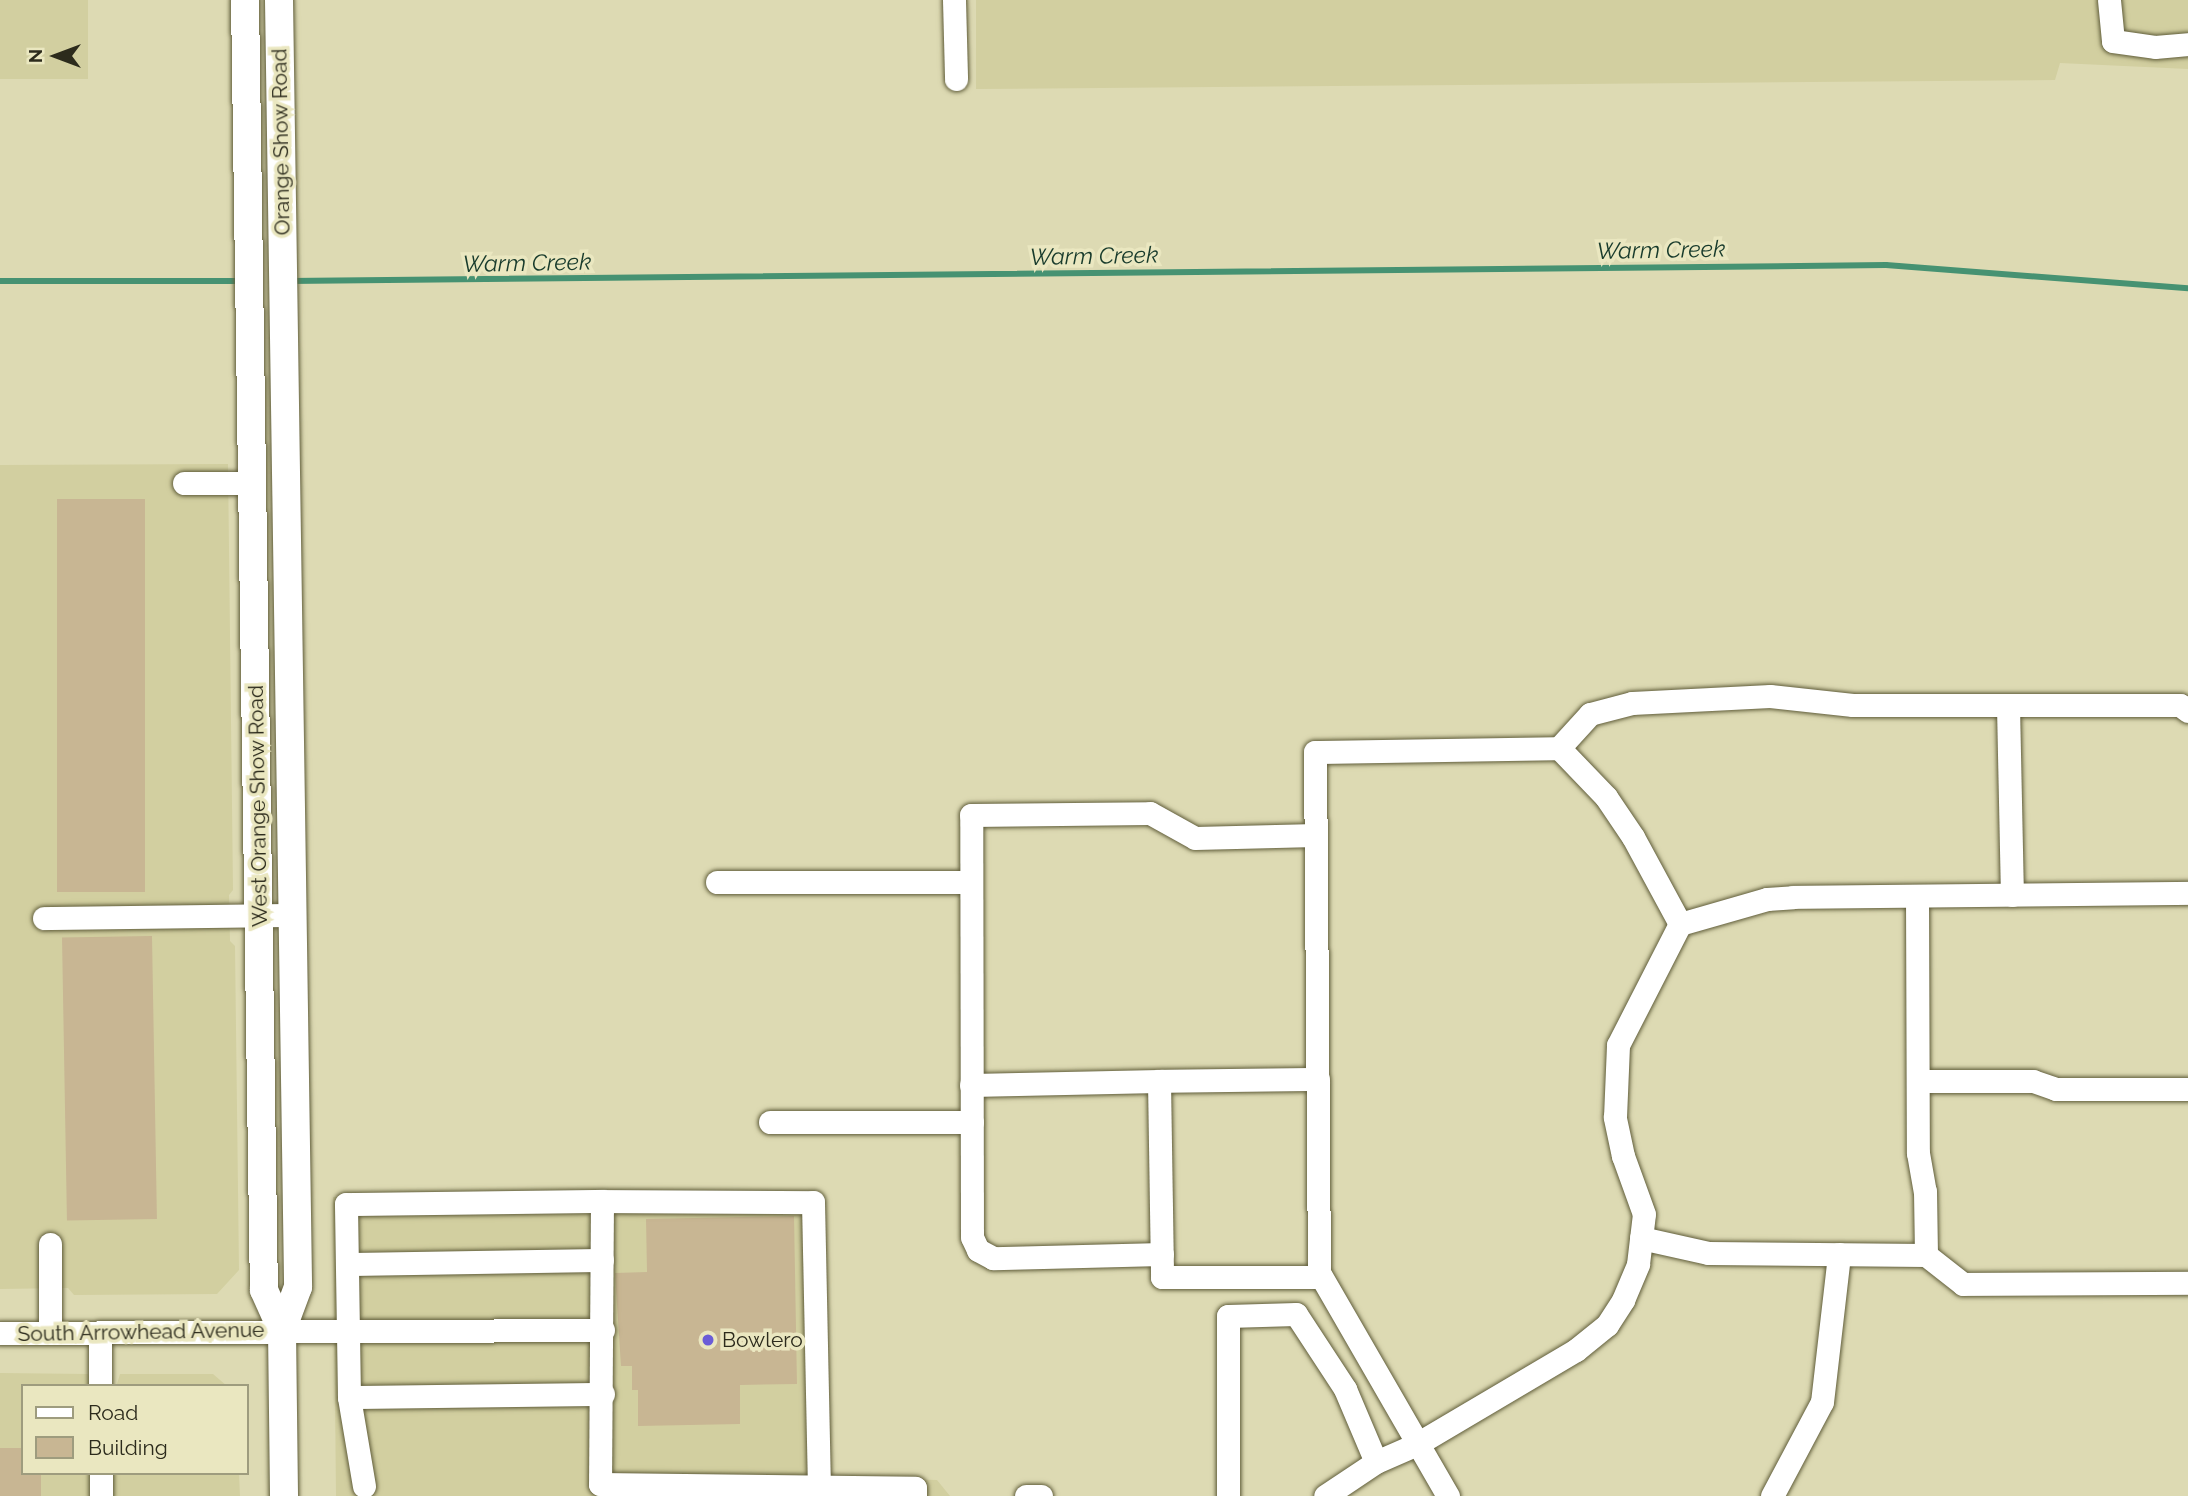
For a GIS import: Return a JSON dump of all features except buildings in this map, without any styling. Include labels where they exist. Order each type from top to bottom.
[{"type":"main road","name":"Orange Show Road","points":[[245,0],[248,278]]},
{"type":"main road","name":"Orange Show Road","points":[[279,0],[282,284]]},
{"type":"main road","name":"West Orange Show Road","points":[[248,278],[254,476],[264,1290],[282,1331]]},
{"type":"main road","name":"West Orange Show Road","points":[[282,284],[288,474],[298,1287],[282,1331],[284,1496]]},
{"type":"street","points":[[954,0],[956,79]]},
{"type":"street","points":[[2109,0],[2113,41],[2155,47],[2188,44]]},
{"type":"street","points":[[184,482],[254,476]]},
{"type":"street","points":[[1448,1496],[1321,1277],[1315,752],[1559,748],[1590,714],[1632,703],[1770,696],[1853,705],[2180,705],[2188,711]]},
{"type":"street","points":[[2008,706],[2012,895]]},
{"type":"street","points":[[1559,748],[1606,797],[1633,836],[1680,924]]},
{"type":"street","points":[[1162,1254],[993,1258],[978,1250],[972,1237],[971,815],[1150,813],[1195,838],[1316,835]]},
{"type":"street","points":[[717,883],[971,882]]},
{"type":"street","points":[[1325,1496],[1376,1462],[1417,1444],[1576,1350],[1606,1325],[1638,1264],[1644,1214],[1623,1156],[1615,1117],[1618,1045],[1680,924],[1767,899],[2188,893]]},
{"type":"street","points":[[1917,896],[1918,1082],[1926,1255]]},
{"type":"street","points":[[44,918],[294,915]]},
{"type":"street","points":[[971,1085],[1318,1079]]},
{"type":"street","points":[[1918,1082],[2033,1081],[2056,1089],[2188,1089]]},
{"type":"street","points":[[1159,1082],[1162,1277],[1321,1277]]},
{"type":"street","points":[[769,1122],[972,1122]]},
{"type":"street","points":[[602,1201],[603,1394],[600,1484],[819,1487],[915,1492]]},
{"type":"street","points":[[364,1486],[349,1397],[346,1204],[602,1201],[813,1202],[819,1487]]},
{"type":"street","points":[[1641,1238],[1708,1253],[1926,1255],[1963,1284],[2188,1283]]},
{"type":"street","points":[[50,1244],[50,1333]]},
{"type":"street","points":[[1772,1496],[1822,1402],[1839,1254]]},
{"type":"street","points":[[348,1264],[602,1260]]},
{"type":"street","points":[[1228,1496],[1228,1316],[1296,1314],[1345,1389],[1376,1462]]},
{"type":"street","name":"South Arrowhead Avenue","points":[[0,1334],[603,1331]]},
{"type":"street","points":[[100,1332],[100,1384]]},
{"type":"street","points":[[349,1397],[603,1394]]},
{"type":"street","points":[[101,1475],[101,1496]]},
{"type":"street","points":[[1026,1496],[1041,1496]]},
{"type":"shaded area","points":[[0,0],[88,0],[88,79],[0,79]]},
{"type":"shaded area","points":[[976,0],[2188,0],[2188,69],[2060,63],[2055,80],[976,89]]},
{"type":"shaded area","points":[[228,464],[233,890],[229,895],[230,941],[235,946],[239,1270],[217,1294],[74,1295],[68,1288],[0,1289],[0,465]]},
{"type":"shaded area","points":[[815,1194],[820,1477],[937,1480],[950,1496],[336,1496],[333,1197]]},
{"type":"shaded area","points":[[0,1373],[88,1374],[91,1383],[117,1384],[21,1384],[21,1475],[239,1475],[240,1496],[0,1496]]},
{"type":"shaded area","points":[[120,1374],[213,1374],[225,1384],[117,1384]]},
{"type":"waterway","name":"Warm Creek","points":[[289,281],[1886,265],[2188,288]]},
{"type":"waterway","name":"Warm Creek","points":[[0,281],[243,281]]},
{"type":"place","name":"Bowlero","points":[[708,1340]]}]
